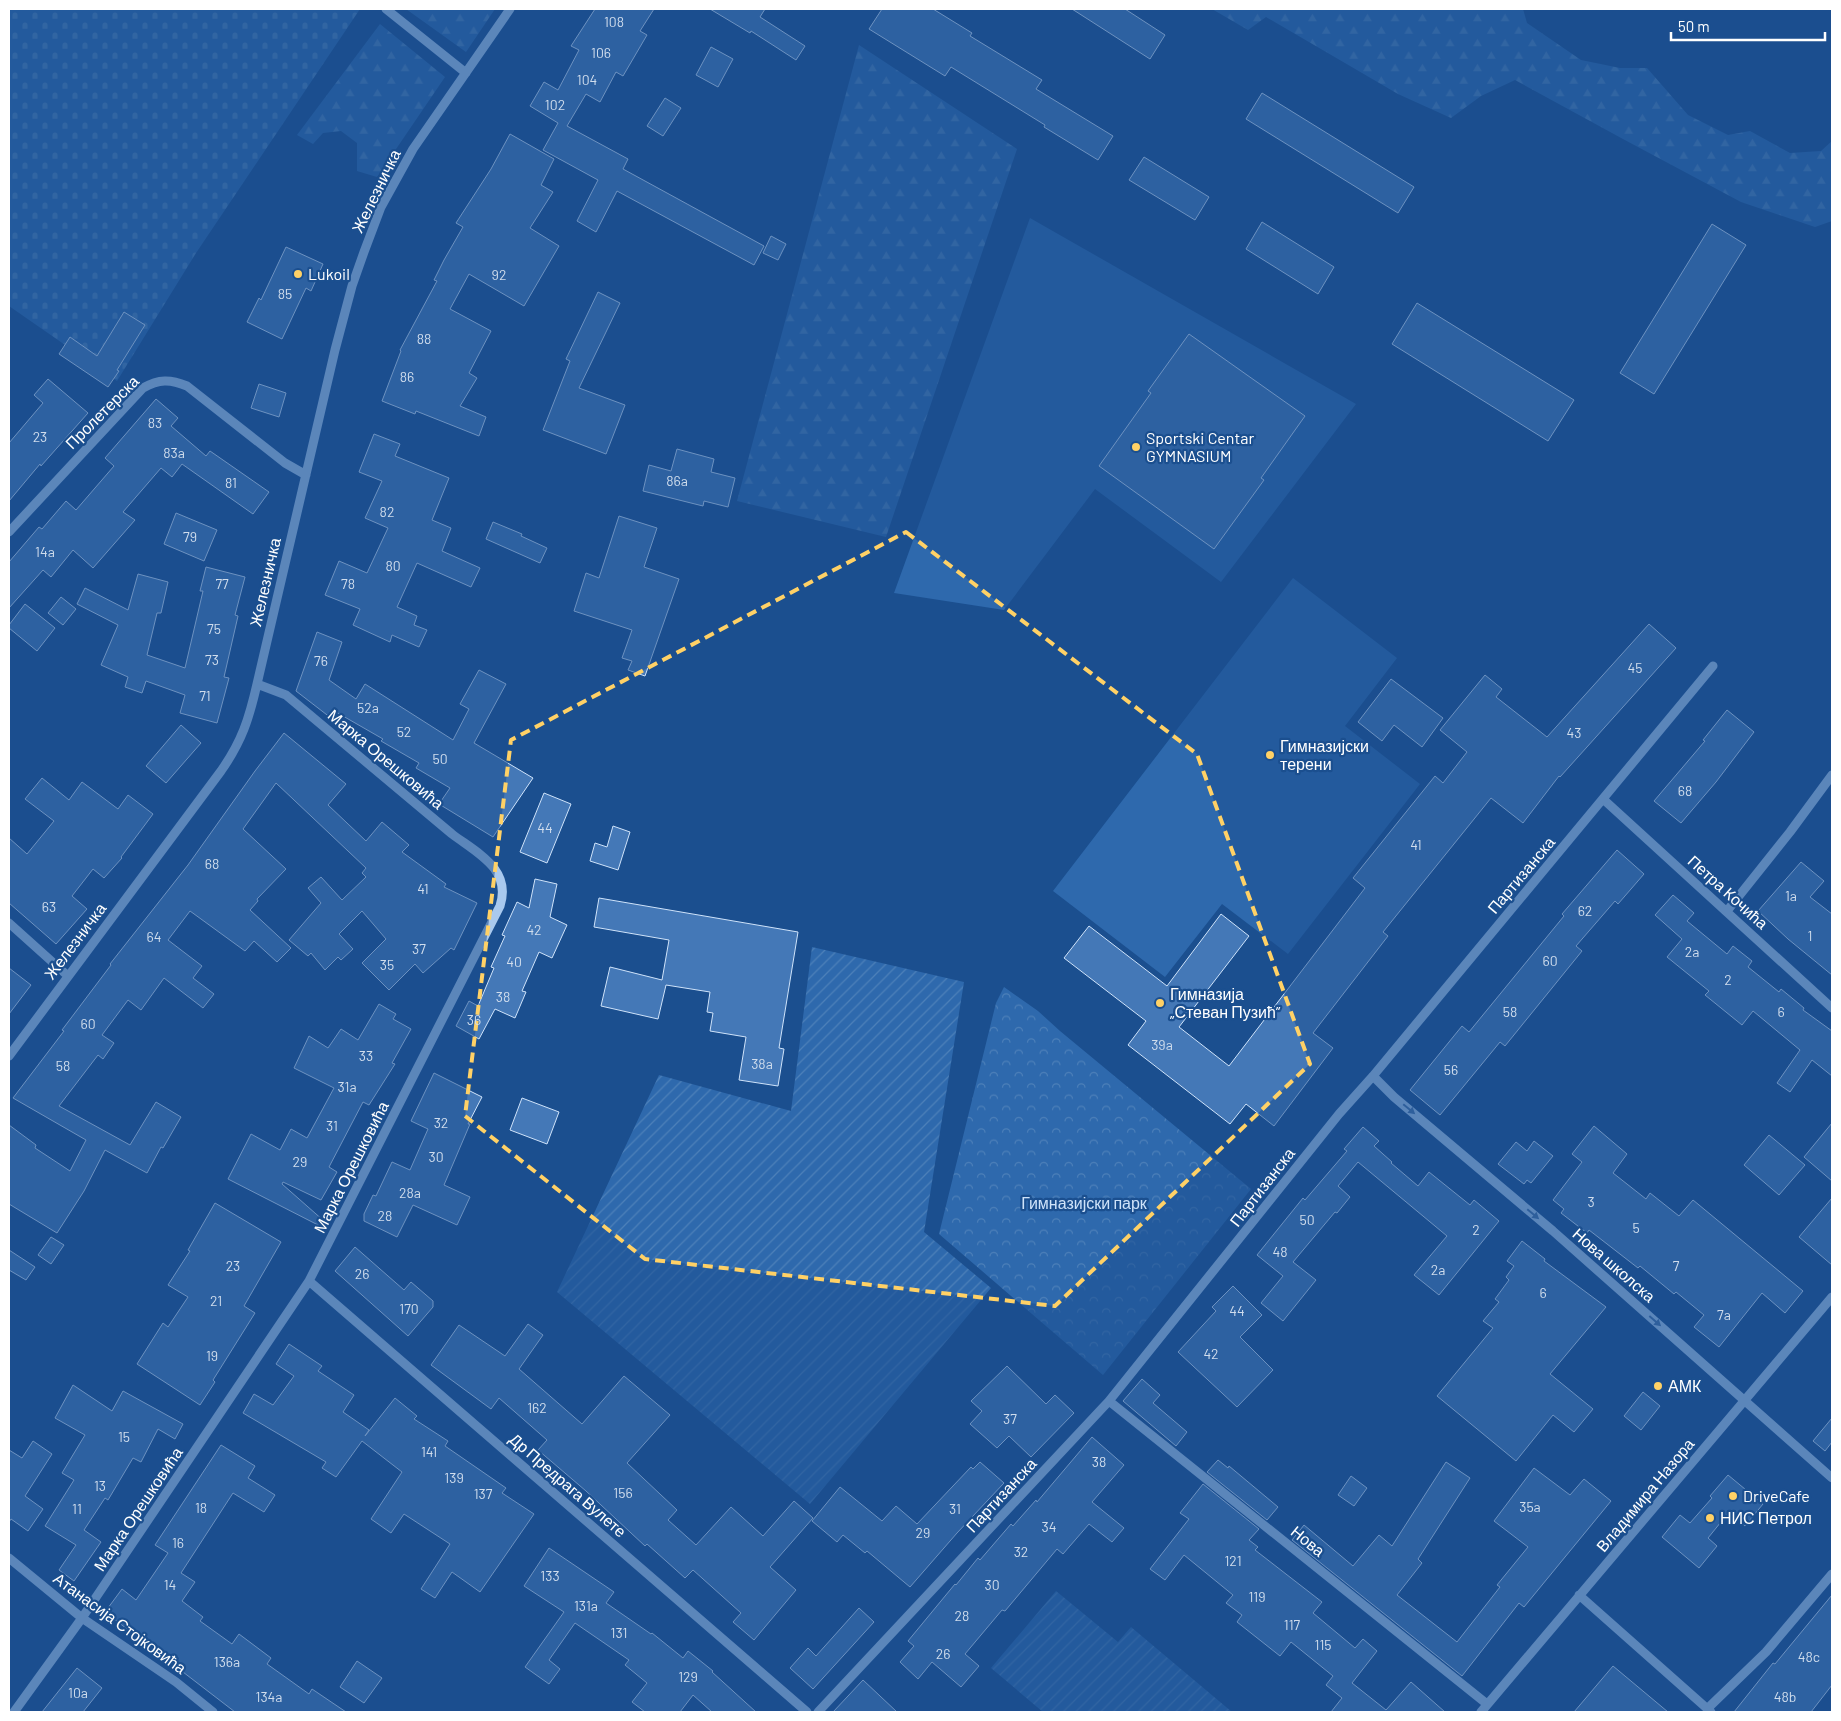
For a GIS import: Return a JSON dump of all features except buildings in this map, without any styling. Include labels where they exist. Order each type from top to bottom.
[{"type":"street","points":[[386,9],[466,73]]},
{"type":"street","name":"Железничка","points":[[9,1056],[228,761],[244,731],[257,684],[335,350],[352,286],[364,252],[393,184],[413,149],[510,9]]},
{"type":"street","name":"Пролетерска","points":[[9,532],[138,393],[156,381],[168,380],[187,386],[285,463],[306,475]]},
{"type":"street","name":"Партизанска","points":[[818,1712],[1109,1401],[1319,1139],[1374,1076],[1714,666]]},
{"type":"street","name":"Марка Орешковића","points":[[14,1712],[82,1618],[309,1282],[500,906],[504,888],[496,869],[286,695],[257,684]]},
{"type":"street","points":[[1726,911],[1790,832],[1832,775]]},
{"type":"street","name":"Петра Кочића","points":[[1603,799],[1832,1008]]},
{"type":"street","points":[[9,923],[68,976]]},
{"type":"street","name":"Нова школска","points":[[1374,1076],[1394,1097],[1553,1231],[1832,1478]]},
{"type":"street","name":"Др Предрага Вулете","points":[[309,1282],[807,1712]]},
{"type":"street","name":"Владимира Назора","points":[[1481,1712],[1832,1297]]},
{"type":"street","name":"Нова","points":[[1109,1401],[1488,1704]]},
{"type":"street","name":"Атанасија Стојковића","points":[[9,1558],[82,1618],[176,1682],[213,1712]]},
{"type":"street","points":[[1579,1595],[1709,1710],[1766,1652],[1832,1574]]},
{"type":"highlighted area","points":[[906,532],[1197,754],[1310,1064],[1055,1306],[645,1259],[465,1116],[511,740]]},
{"type":"green space","points":[[9,9],[360,9],[196,253],[117,381],[9,306]]},
{"type":"green space","points":[[406,9],[495,9],[466,52]]},
{"type":"green space","points":[[1212,9],[1523,9],[1527,23],[1581,60],[1620,68],[1647,68],[1688,115],[1728,135],[1750,131],[1790,153],[1821,151],[1832,141],[1832,221],[1815,227],[1741,202],[1515,80],[1481,96],[1451,118],[1398,94],[1266,17],[1248,30]]},
{"type":"green space","points":[[380,24],[445,77],[377,177],[357,171],[357,143],[341,131],[323,133],[313,144],[297,135]]},
{"type":"green space","points":[[859,45],[1017,149],[886,537],[737,501]]},
{"type":"green space","name":"Sportski Centar GYMNASIUM","points":[[1030,218],[1356,404],[1221,582],[1095,489],[1004,610],[894,593]]},
{"type":"green space","name":"Гимназијски терени","points":[[1293,578],[1397,658],[1345,726],[1420,784],[1288,954],[1222,904],[1165,977],[1053,891]]},
{"type":"green space","points":[[812,947],[964,982],[924,1232],[991,1288],[810,1504],[557,1292],[659,1075],[791,1111]]},
{"type":"green space","name":"Гимназијски парк","points":[[1004,987],[1038,1011],[1251,1189],[1103,1375],[939,1234],[996,1003]]},
{"type":"green space","points":[[1056,1591],[1118,1642],[1131,1627],[1232,1712],[1043,1712],[991,1668]]},
{"type":"place","name":"Lukoil","points":[[298,274]]},
{"type":"place","name":"Sportski Centar GYMNASIUM","points":[[1136,447]]},
{"type":"place","name":"Гимназијски терени","points":[[1270,755]]},
{"type":"place","name":"Гимназија „Стеван Пузић”","points":[[1160,1003]]},
{"type":"place","name":"АМК","points":[[1658,1386]]},
{"type":"place","name":"DriveCafe","points":[[1733,1496]]},
{"type":"place","name":"НИС Петрол","points":[[1710,1518]]}]
